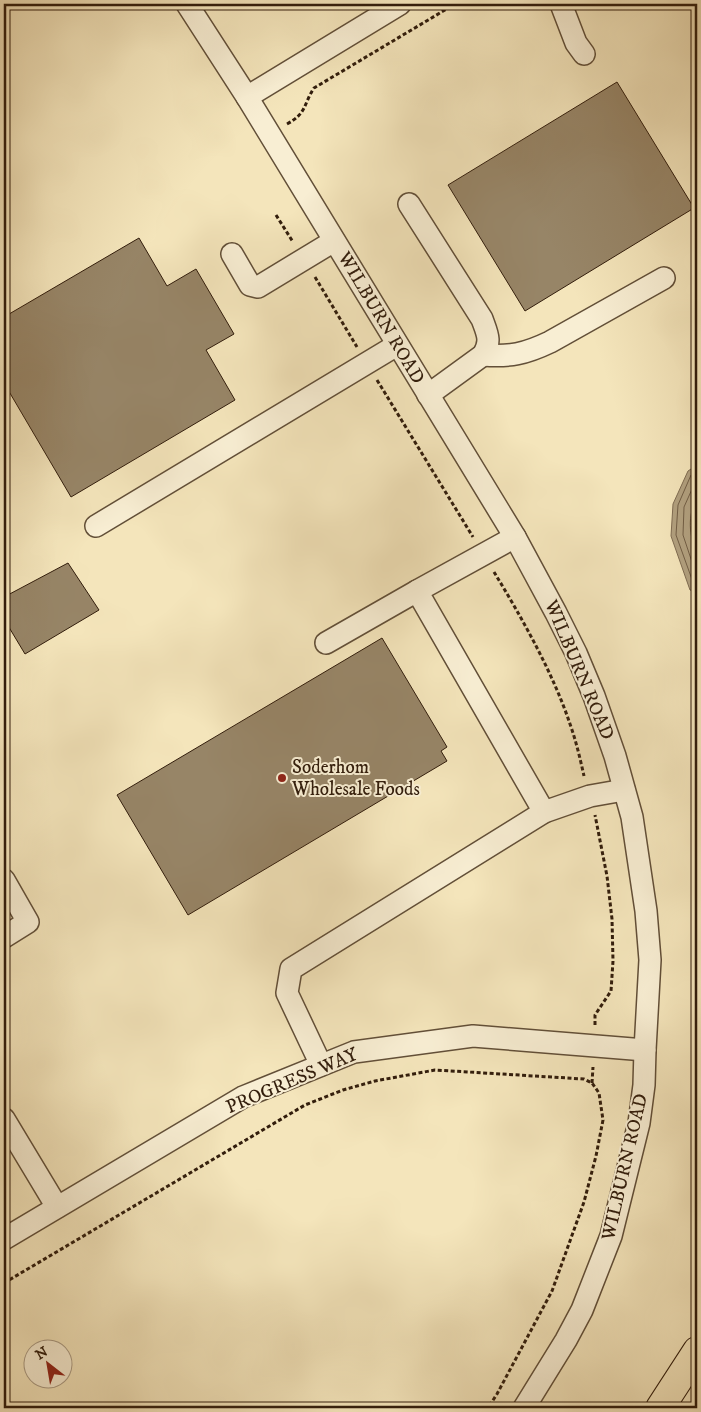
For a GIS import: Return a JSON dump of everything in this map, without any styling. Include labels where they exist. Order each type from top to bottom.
[{"type":"highway","points":[[660,1408],[697,1350]]},
{"type":"street","name":"WILBURN ROAD","points":[[187,4],[247,97],[428,395],[514,537],[556,613],[594,696],[632,817],[646,911],[650,960],[644,1050],[644,1085],[638,1123],[611,1236],[582,1310],[566,1340],[524,1408]]},
{"type":"street","points":[[247,97],[400,4]]},
{"type":"street","points":[[561,4],[576,43],[584,54]]},
{"type":"street","points":[[409,204],[482,319],[488,340],[488,347],[483,355],[428,395]]},
{"type":"street","points":[[232,254],[250,285],[258,287],[334,241]]},
{"type":"street","points":[[483,355],[502,356],[530,352],[664,278]]},
{"type":"street","points":[[96,526],[397,345]]},
{"type":"street","points":[[326,643],[514,537]]},
{"type":"street","points":[[416,591],[544,812]]},
{"type":"street","points":[[321,1065],[287,993],[291,969],[544,812],[590,796],[624,790]]},
{"type":"street","points":[[4,880],[28,922],[4,937]]},
{"type":"street","name":"PROGRESS WAY","points":[[4,1239],[243,1097],[354,1052],[473,1036],[644,1050]]},
{"type":"street","points":[[4,1120],[57,1207]]},
{"type":"path","points":[[269,134],[300,116],[314,88],[455,4]]},
{"type":"path","points":[[276,215],[484,554],[528,632],[553,682],[570,723],[597,821],[607,876],[612,919],[612,983],[610,991],[595,1015],[592,1083]]},
{"type":"path","points":[[4,1283],[305,1105],[343,1090],[375,1081],[436,1070],[584,1079],[592,1083],[599,1093],[603,1120],[584,1202],[552,1291],[498,1394],[488,1408]]},
{"type":"water","points":[[697,465],[697,592],[690,590],[671,536],[673,504],[688,471]]},
{"type":"building","points":[[617,82],[694,208],[525,311],[448,185]]},
{"type":"building","points":[[139,238],[167,286],[196,269],[234,334],[206,350],[235,400],[71,497],[4,383],[4,317]]},
{"type":"building","points":[[68,563],[99,610],[25,654],[4,619],[4,597]]},
{"type":"building","name":"Soderhom Wholesale Foods","points":[[382,638],[447,747],[441,751],[447,761],[188,915],[117,795]]},
{"type":"place","name":"Soderhom Wholesale Foods","points":[[282,778]]}]
